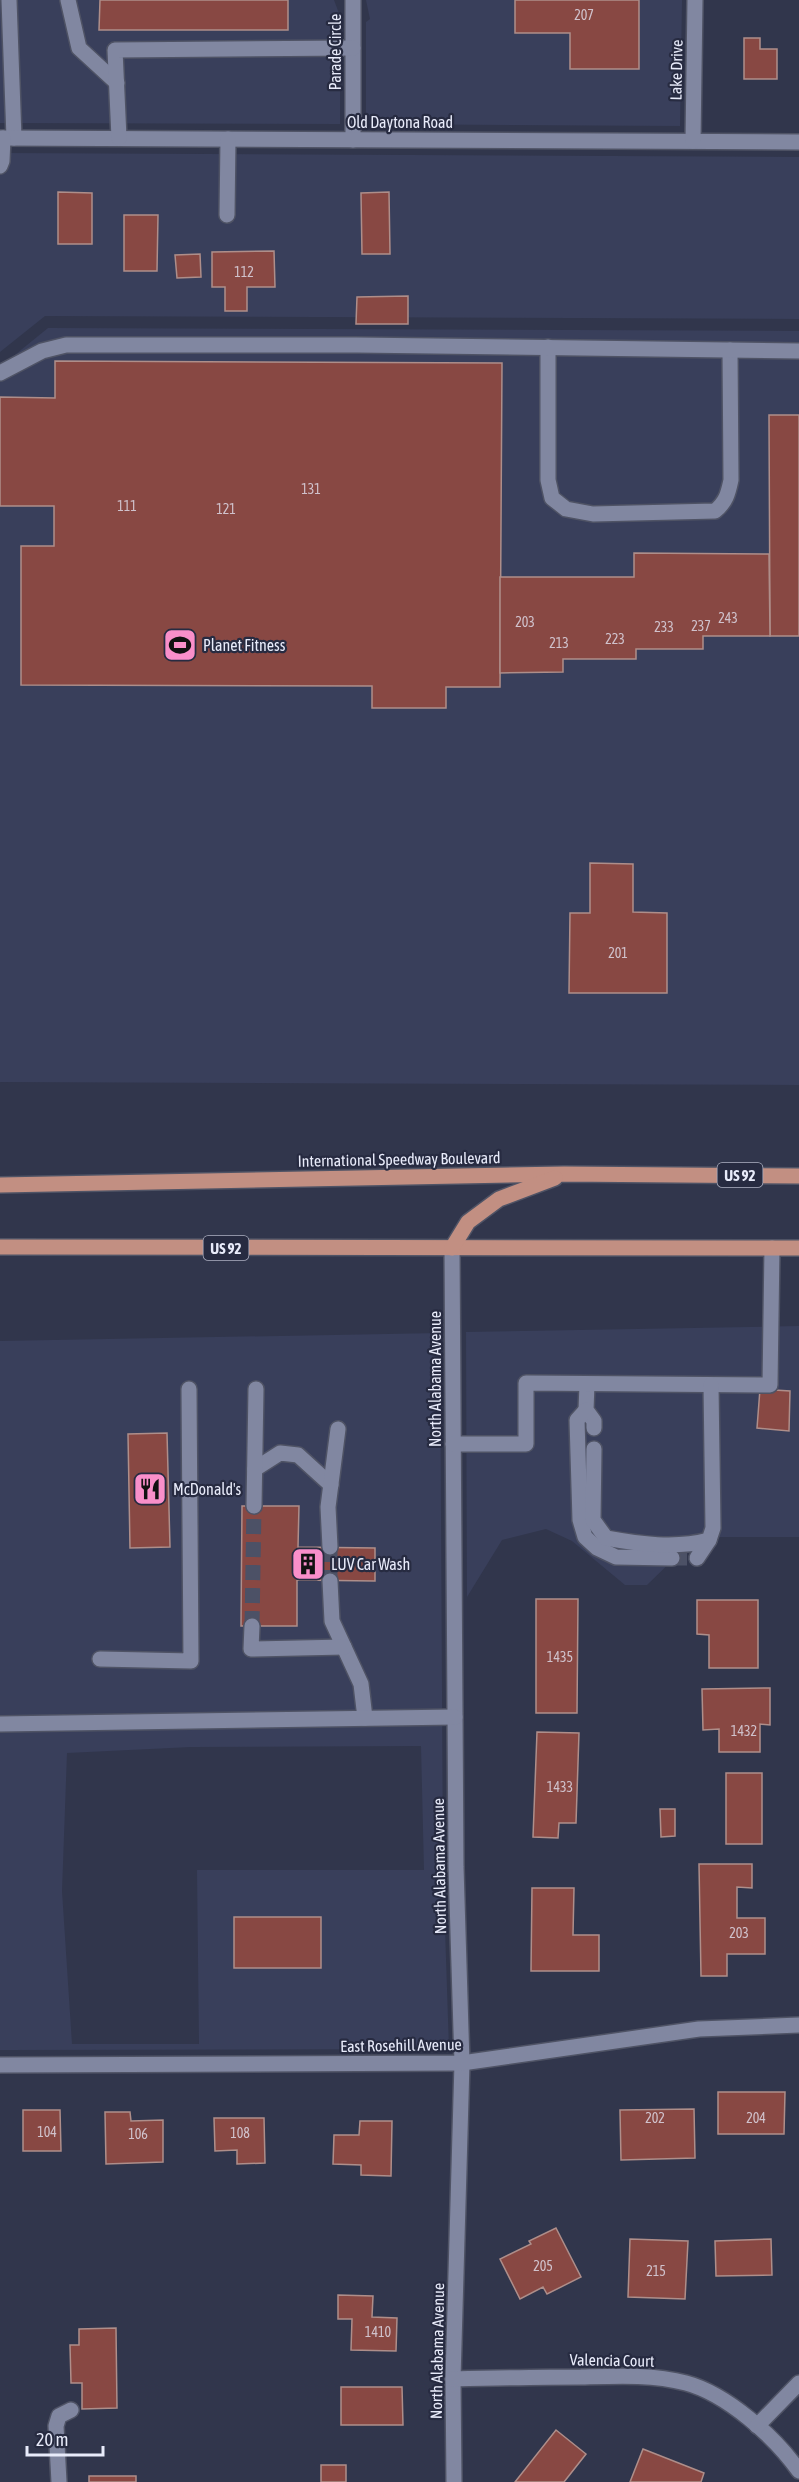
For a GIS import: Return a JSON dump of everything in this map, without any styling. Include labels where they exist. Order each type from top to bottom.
[{"type":"main road","name":"International Speedway Boulevard","points":[[0,1185],[564,1174],[799,1176]]},
{"type":"main road","points":[[452,1248],[468,1222],[499,1199],[564,1174]]},
{"type":"main road","name":"US 92","points":[[0,1247],[799,1248]]},
{"type":"street","points":[[0,166],[5,138],[9,0]]},
{"type":"street","points":[[68,0],[79,48],[117,83]]},
{"type":"street","name":"Lake Drive","points":[[693,141],[695,0]]},
{"type":"street","name":"Parade Circle","points":[[351,4],[353,140]]},
{"type":"street","points":[[119,138],[115,50],[353,48]]},
{"type":"street","name":"Old Daytona Road","points":[[5,138],[799,142]]},
{"type":"street","points":[[227,215],[228,139]]},
{"type":"street","points":[[0,373],[42,351],[66,345],[548,347],[799,351]]},
{"type":"street","points":[[548,347],[548,480],[552,498],[566,509],[593,514],[715,511],[722,505],[728,496],[731,480],[730,350]]},
{"type":"street","name":"North Alabama Avenue","points":[[452,1248],[456,1867],[462,2063],[453,2379],[454,2482]]},
{"type":"street","points":[[453,1443],[526,1444],[526,1383],[770,1385],[772,1248]]},
{"type":"street","points":[[587,1384],[586,1410],[577,1420],[580,1520],[585,1537],[597,1548],[616,1557],[672,1558]]},
{"type":"street","points":[[697,1558],[709,1540],[713,1528],[711,1384]]},
{"type":"street","points":[[100,1659],[191,1661],[189,1389]]},
{"type":"street","points":[[254,1506],[256,1389]]},
{"type":"street","points":[[586,1410],[594,1420],[594,1428]]},
{"type":"street","points":[[330,1547],[328,1507],[338,1429]]},
{"type":"street","points":[[594,1449],[593,1520],[606,1538],[639,1545],[697,1543],[709,1540]]},
{"type":"street","points":[[255,1469],[280,1453],[298,1455],[331,1485]]},
{"type":"street","points":[[330,1581],[332,1621],[361,1684],[364,1718]]},
{"type":"street","points":[[252,1626],[251,1649],[344,1647]]},
{"type":"street","points":[[0,1724],[455,1717]]},
{"type":"street","name":"East Rosehill Avenue","points":[[0,2065],[462,2063],[699,2030],[799,2025]]},
{"type":"street","name":"Valencia Court","points":[[453,2379],[640,2376],[687,2383],[729,2404],[783,2448],[799,2471]]},
{"type":"street","points":[[757,2426],[799,2383]]},
{"type":"street","points":[[59,2482],[56,2426],[59,2416],[71,2410]]},
{"type":"shaded area","points":[[0,0],[334,0],[340,16],[340,124],[0,123]]},
{"type":"shaded area","points":[[366,0],[682,0],[680,126],[366,124],[366,22],[370,19]]},
{"type":"shaded area","points":[[0,153],[799,157],[799,319],[45,316],[0,352]]},
{"type":"shaded area","points":[[48,328],[799,331],[799,1085],[0,1082],[0,367]]},
{"type":"shaded area","points":[[799,1326],[799,1537],[693,1537],[685,1548],[647,1585],[625,1585],[572,1541],[546,1529],[502,1540],[467,1597],[466,1332]]},
{"type":"shaded area","points":[[440,1333],[443,1868],[449,2049],[0,2050],[0,1341]],"holes":[[[421,1746],[424,1870],[197,1870],[199,2044],[72,2044],[62,1891],[67,1753],[191,1747]]]},
{"type":"building","points":[[100,0],[288,0],[288,30],[99,30]]},
{"type":"building","points":[[515,0],[639,0],[639,69],[570,69],[570,33],[515,33]]},
{"type":"building","points":[[744,38],[760,38],[760,49],[777,49],[777,79],[744,79]]},
{"type":"building","points":[[58,192],[92,193],[92,244],[58,244]]},
{"type":"building","points":[[389,192],[390,254],[362,254],[361,193]]},
{"type":"building","points":[[124,215],[158,215],[157,271],[124,271]]},
{"type":"building","points":[[274,251],[275,287],[247,287],[247,311],[225,311],[225,287],[212,287],[212,252]]},
{"type":"building","points":[[200,254],[201,277],[177,278],[175,255]]},
{"type":"building","points":[[408,296],[408,324],[356,324],[357,297]]},
{"type":"building","points":[[55,361],[502,363],[500,687],[446,687],[446,708],[372,708],[372,686],[21,685],[21,546],[54,546],[54,506],[0,506],[0,397],[55,398]]},
{"type":"building","points":[[769,415],[799,415],[799,636],[770,636]]},
{"type":"building","points":[[634,553],[769,554],[770,636],[703,636],[703,649],[636,649],[636,659],[563,659],[563,672],[500,673],[500,577],[634,577]]},
{"type":"building","points":[[590,863],[633,864],[633,912],[667,913],[667,993],[569,993],[570,913],[590,913]]},
{"type":"building","points":[[760,1389],[790,1391],[789,1431],[757,1428]]},
{"type":"building","points":[[167,1433],[170,1547],[130,1548],[128,1434]]},
{"type":"building","name":"LUV Car Wash","points":[[242,1506],[299,1506],[298,1547],[375,1548],[375,1581],[297,1580],[297,1626],[241,1626]]},
{"type":"building","points":[[536,1599],[578,1599],[577,1713],[536,1713]]},
{"type":"building","points":[[697,1600],[758,1600],[758,1668],[709,1668],[709,1635],[697,1634]]},
{"type":"building","points":[[770,1688],[770,1725],[760,1724],[760,1752],[719,1752],[719,1729],[703,1730],[702,1689]]},
{"type":"building","points":[[537,1732],[579,1733],[576,1823],[559,1823],[558,1838],[533,1837]]},
{"type":"building","points":[[726,1773],[762,1773],[762,1844],[726,1844]]},
{"type":"building","points":[[660,1809],[675,1809],[675,1836],[661,1837]]},
{"type":"building","points":[[699,1864],[752,1864],[752,1888],[737,1887],[737,1918],[765,1918],[765,1954],[727,1954],[727,1976],[701,1976]]},
{"type":"building","points":[[532,1888],[574,1888],[573,1935],[599,1935],[599,1971],[531,1971]]},
{"type":"building","points":[[234,1917],[321,1917],[321,1968],[234,1968]]},
{"type":"building","points":[[718,2092],[785,2092],[784,2134],[718,2134]]},
{"type":"building","points":[[694,2109],[695,2158],[621,2160],[620,2110]]},
{"type":"building","points":[[23,2110],[60,2110],[61,2151],[23,2151]]},
{"type":"building","points":[[105,2112],[130,2112],[131,2121],[163,2120],[163,2162],[106,2164]]},
{"type":"building","points":[[214,2118],[264,2118],[265,2163],[237,2164],[237,2150],[215,2151]]},
{"type":"building","points":[[360,2121],[392,2121],[391,2176],[361,2175],[361,2165],[333,2164],[334,2135],[359,2135]]},
{"type":"building","points":[[556,2228],[581,2277],[547,2294],[543,2287],[520,2299],[500,2259],[531,2244],[529,2241]]},
{"type":"building","points":[[630,2239],[688,2241],[685,2299],[628,2297]]},
{"type":"building","points":[[771,2239],[772,2275],[716,2276],[715,2241]]},
{"type":"building","points":[[338,2295],[373,2296],[372,2317],[397,2318],[396,2351],[351,2350],[352,2319],[338,2319]]},
{"type":"building","points":[[116,2328],[117,2408],[82,2409],[82,2383],[71,2383],[70,2345],[79,2345],[79,2329]]},
{"type":"building","points":[[341,2387],[402,2387],[403,2425],[341,2425]]},
{"type":"building","points":[[556,2430],[586,2454],[564,2482],[515,2482]]},
{"type":"building","points":[[643,2449],[704,2473],[701,2482],[630,2482]]},
{"type":"building","points":[[321,2465],[346,2465],[346,2482],[321,2482]]},
{"type":"building","points":[[89,2476],[136,2476],[136,2482],[89,2482]]},
{"type":"tunnel","points":[[252,1626],[254,1506]]},
{"type":"tunnel","points":[[330,1547],[330,1581]]},
{"type":"tunnel","points":[[672,1558],[697,1558]]},
{"type":"place","name":"Planet Fitness","points":[[180,645]]},
{"type":"place","name":"McDonald's","points":[[150,1489]]},
{"type":"place","name":"LUV Car Wash","points":[[308,1564]]}]
